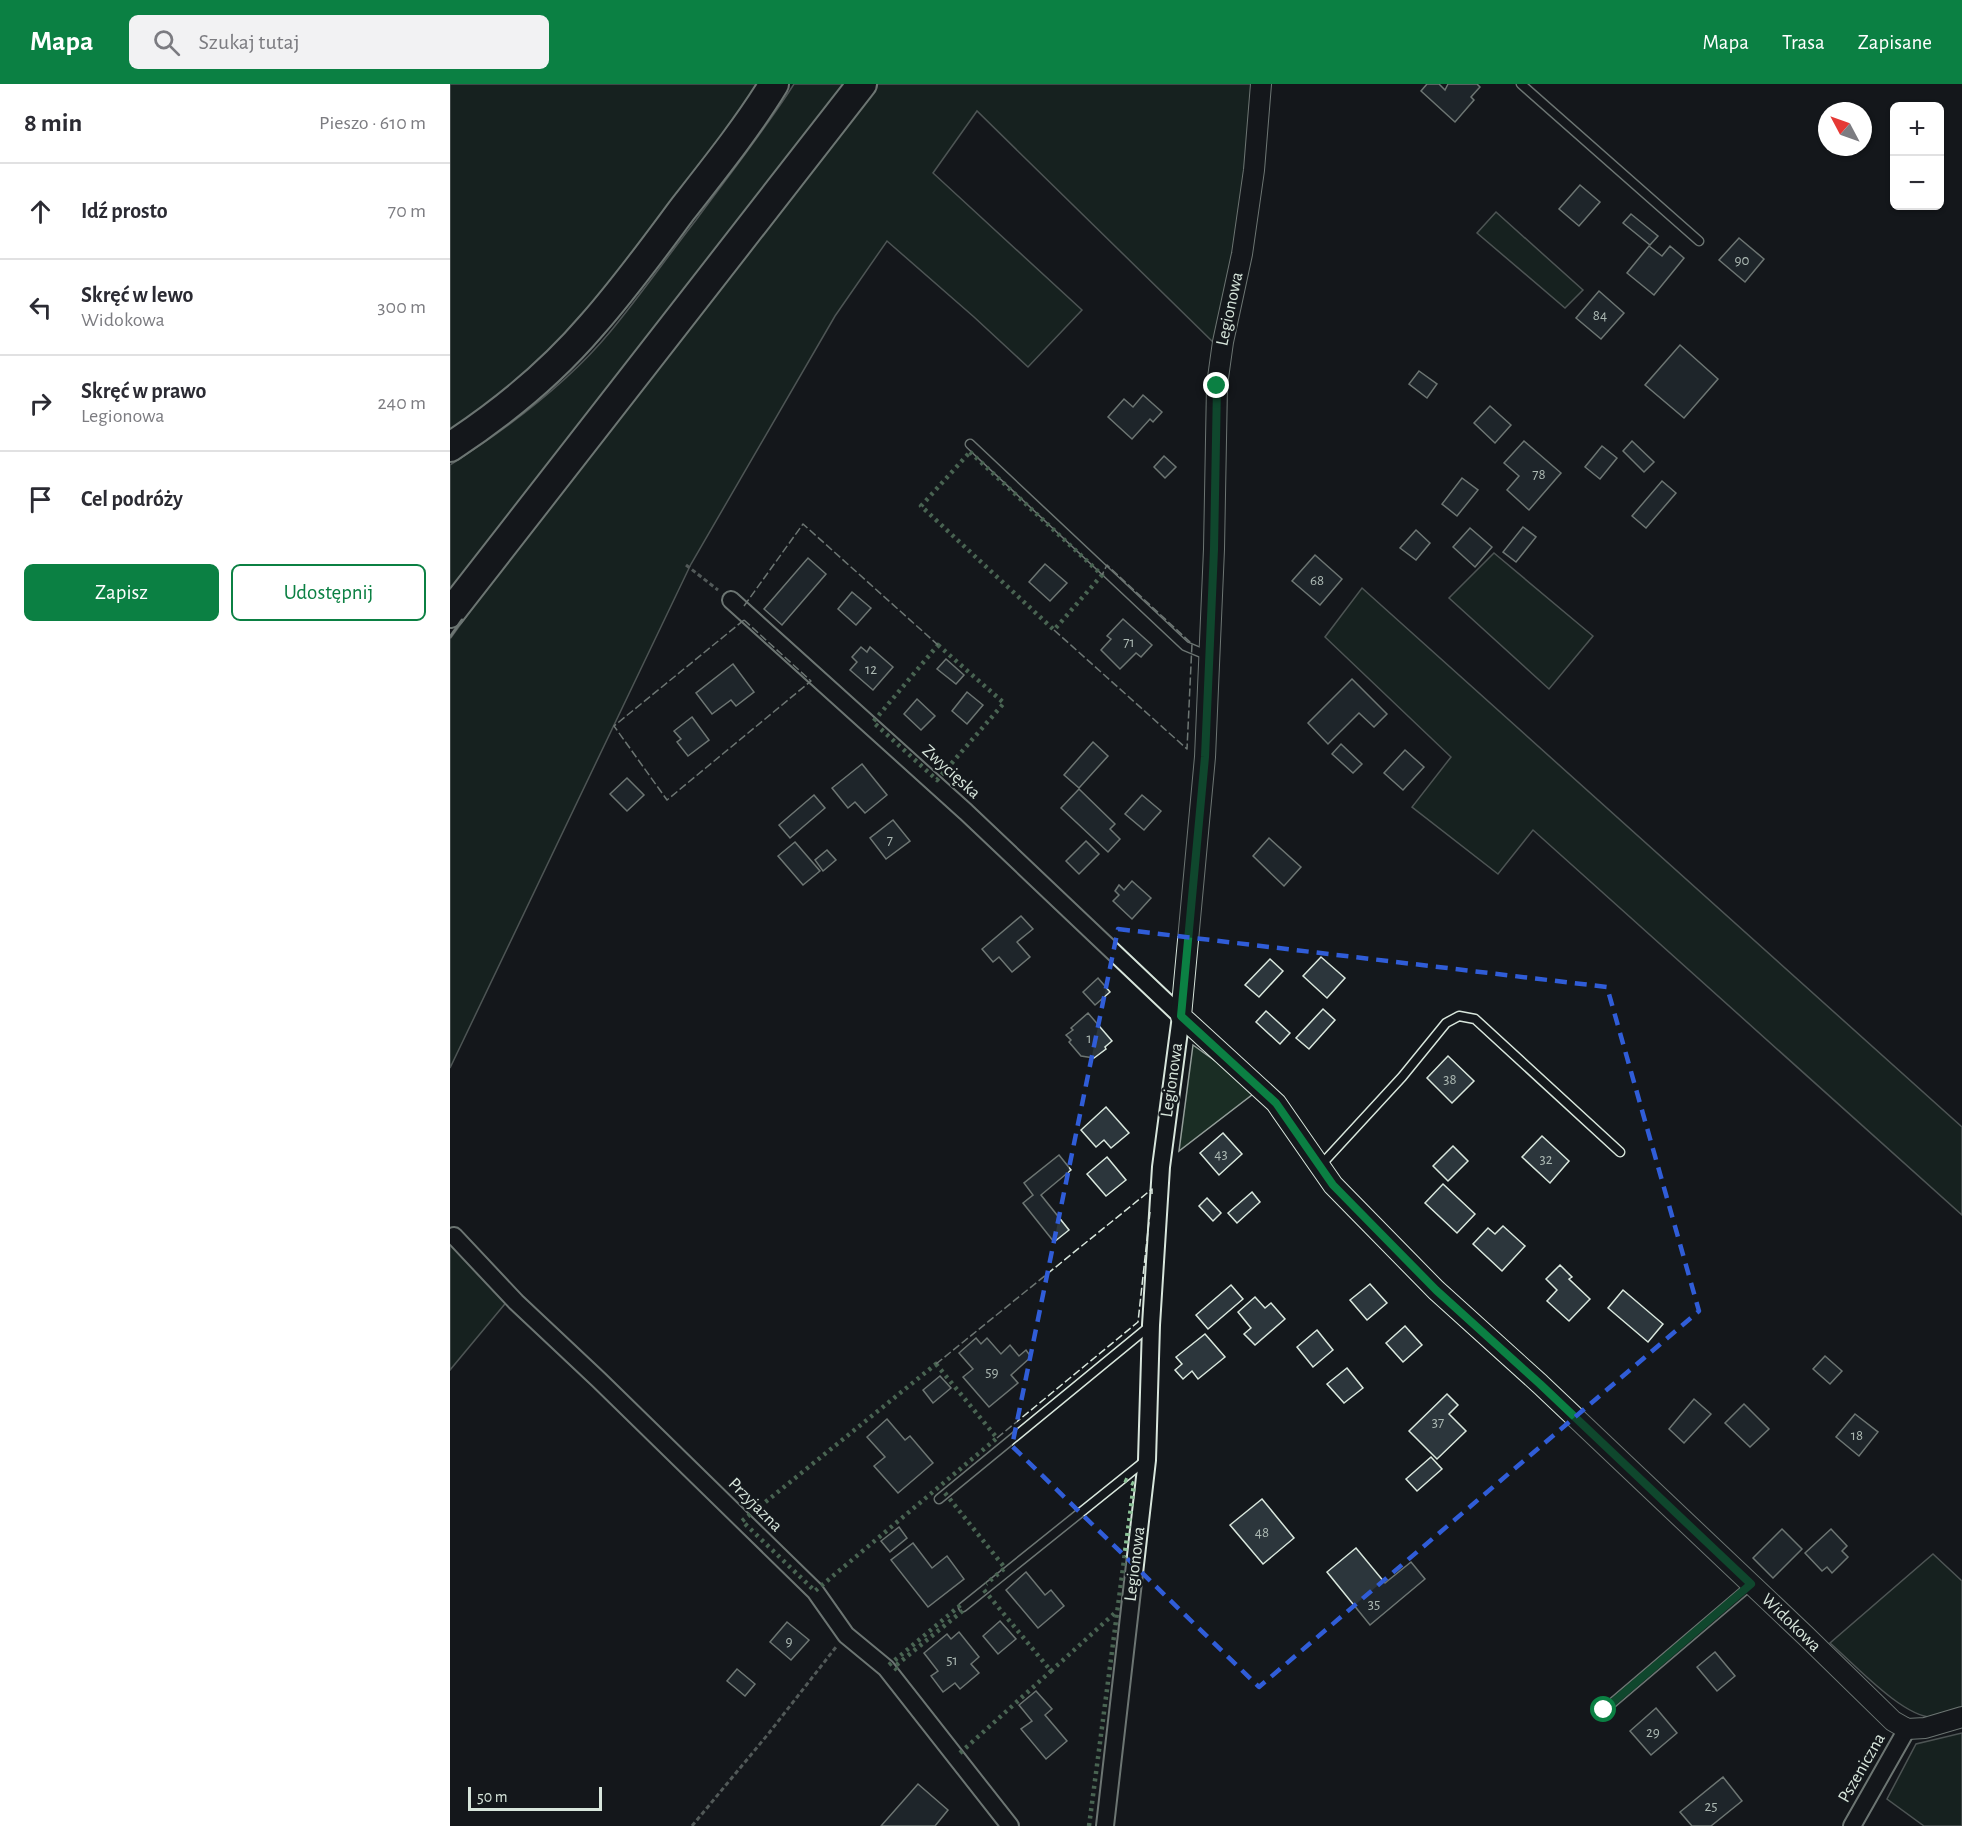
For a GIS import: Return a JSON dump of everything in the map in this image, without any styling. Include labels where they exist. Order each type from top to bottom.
[{"type":"highway","points":[[450,447],[485,424],[520,396],[588,330],[717,164],[774,84]]},
{"type":"highway","points":[[450,613],[861,84]]},
{"type":"street","name":"Legionowa","points":[[1105,1826],[1147,1460],[1151,1325],[1161,1167],[1181,1016],[1205,757],[1214,549],[1217,386],[1223,342],[1242,254],[1251,191],[1261,84]]},
{"type":"street","name":"Zwycięska","points":[[731,600],[966,812],[1181,1016]]},
{"type":"street","name":"Widokowa","points":[[1181,1016],[1276,1103],[1333,1185],[1436,1290],[1540,1384],[1806,1636],[1880,1710],[1906,1729]]},
{"type":"street","name":"Przyjazna","points":[[452,1234],[516,1302],[815,1591],[846,1635],[886,1668],[1010,1826]]},
{"type":"street","points":[[1906,1729],[1925,1728],[1962,1717]]},
{"type":"street","name":"Pszeniczna","points":[[1852,1826],[1906,1729]]},
{"type":"lane","points":[[1521,84],[1699,241]]},
{"type":"lane","points":[[970,444],[1185,646],[1210,656]]},
{"type":"lane","points":[[1320,1166],[1402,1077],[1446,1023],[1459,1016],[1475,1019],[1620,1152]]},
{"type":"lane","points":[[939,1499],[1151,1325]]},
{"type":"lane","points":[[963,1607],[1147,1460]]},
{"type":"lane","points":[[1604,1710],[1751,1584]]},
{"type":"path","points":[[686,566],[731,600]]},
{"type":"path","points":[[692,1826],[846,1635]]},
{"type":"highlighted area","points":[[1118,929],[1607,987],[1699,1311],[1259,1687],[1012,1446]]},
{"type":"green space","points":[[450,84],[760,84],[729,130],[588,313],[528,373],[450,432]]},
{"type":"green space","points":[[794,84],[850,84],[450,599],[450,465],[535,404],[575,370],[593,351],[632,305],[696,220],[759,136]]},
{"type":"green space","points":[[878,84],[1252,84],[1244,182],[1215,344],[977,111],[933,173],[1082,310],[1028,367],[887,241],[835,316],[691,564],[450,1068],[450,639],[491,582]]},
{"type":"green space","points":[[1496,212],[1583,290],[1565,308],[1477,233]]},
{"type":"green space","points":[[1494,553],[1593,636],[1549,689],[1449,598]]},
{"type":"green space","points":[[1362,588],[1962,1127],[1962,1215],[1533,830],[1498,874],[1412,807],[1451,757],[1325,637]]},
{"type":"green space","points":[[1193,1045],[1257,1091],[1179,1151]]},
{"type":"green space","points":[[450,1238],[509,1299],[450,1370]]},
{"type":"green space","points":[[1933,1554],[1962,1581],[1962,1709],[1935,1717],[1923,1716],[1909,1710],[1880,1689],[1830,1643]]},
{"type":"green space","points":[[1962,1733],[1962,1826],[1924,1826],[1887,1799],[1916,1744]]},
{"type":"building","points":[[1427,84],[1439,84],[1445,90],[1448,84],[1477,84],[1480,87],[1471,97],[1474,100],[1455,122],[1421,91]]},
{"type":"building","points":[[1580,185],[1600,202],[1579,226],[1559,209]]},
{"type":"building","points":[[1631,214],[1658,236],[1650,245],[1623,223]]},
{"type":"building","points":[[1739,238],[1764,259],[1745,282],[1719,260]]},
{"type":"building","points":[[1649,246],[1662,256],[1670,246],[1684,258],[1654,295],[1627,273]]},
{"type":"building","points":[[1599,291],[1624,313],[1601,339],[1576,318]]},
{"type":"building","points":[[1680,345],[1718,379],[1684,418],[1645,385]]},
{"type":"building","points":[[1419,371],[1437,384],[1427,398],[1409,384]]},
{"type":"building","points":[[1143,395],[1162,412],[1153,422],[1150,419],[1132,439],[1108,417],[1124,399],[1133,407]]},
{"type":"building","points":[[1490,406],[1511,425],[1495,443],[1474,423]]},
{"type":"building","points":[[1524,441],[1561,473],[1529,510],[1507,490],[1519,476],[1504,463]]},
{"type":"building","points":[[1632,441],[1654,462],[1644,472],[1623,451]]},
{"type":"building","points":[[1602,446],[1617,458],[1600,479],[1585,467]]},
{"type":"building","points":[[1164,456],[1176,467],[1165,478],[1154,467]]},
{"type":"building","points":[[1462,478],[1478,490],[1457,516],[1442,504]]},
{"type":"building","points":[[1662,481],[1676,493],[1646,528],[1632,516]]},
{"type":"building","points":[[1523,527],[1536,537],[1516,562],[1503,552]]},
{"type":"building","points":[[1470,528],[1492,547],[1475,567],[1453,547]]},
{"type":"building","points":[[1416,530],[1430,543],[1416,560],[1400,548]]},
{"type":"building","points":[[1315,555],[1342,579],[1320,605],[1292,581]]},
{"type":"building","points":[[808,558],[826,574],[782,625],[764,609]]},
{"type":"building","points":[[1045,564],[1067,583],[1050,601],[1029,582]]},
{"type":"building","points":[[852,592],[871,608],[856,625],[838,609]]},
{"type":"building","points":[[1123,619],[1152,645],[1141,657],[1136,653],[1120,669],[1101,650],[1111,639],[1107,636]]},
{"type":"building","points":[[861,647],[867,652],[870,647],[893,667],[873,690],[850,670],[857,662],[852,657]]},
{"type":"building","points":[[946,659],[964,675],[956,684],[937,669]]},
{"type":"building","points":[[733,664],[754,692],[736,706],[731,700],[712,714],[696,693]]},
{"type":"building","points":[[1352,679],[1387,714],[1374,727],[1359,713],[1328,744],[1308,723]]},
{"type":"building","points":[[967,692],[983,705],[967,724],[952,711]]},
{"type":"building","points":[[917,699],[935,716],[921,730],[904,714]]},
{"type":"building","points":[[692,717],[709,740],[688,756],[677,742],[681,739],[674,731]]},
{"type":"building","points":[[1093,742],[1108,756],[1079,788],[1064,775]]},
{"type":"building","points":[[1341,744],[1362,764],[1353,773],[1332,754]]},
{"type":"building","points":[[1405,750],[1424,767],[1403,790],[1384,773]]},
{"type":"building","points":[[862,764],[887,795],[865,813],[855,802],[848,808],[832,788]]},
{"type":"building","points":[[627,778],[644,795],[627,811],[610,794]]},
{"type":"building","points":[[1079,789],[1115,824],[1110,829],[1120,839],[1108,852],[1061,808]]},
{"type":"building","points":[[814,795],[825,808],[790,838],[779,825]]},
{"type":"building","points":[[1142,795],[1161,811],[1144,830],[1125,814]]},
{"type":"building","points":[[893,820],[910,841],[886,859],[870,838]]},
{"type":"building","points":[[1269,838],[1301,867],[1284,886],[1253,856]]},
{"type":"building","points":[[1086,841],[1099,854],[1079,874],[1066,861]]},
{"type":"building","points":[[795,842],[820,871],[803,885],[778,856]]},
{"type":"building","points":[[827,850],[836,860],[823,871],[815,860]]},
{"type":"building","points":[[1132,881],[1151,898],[1132,919],[1113,901],[1119,895],[1115,891],[1119,885],[1124,890]]},
{"type":"building","points":[[1021,916],[1033,929],[1017,942],[1030,957],[1012,972],[999,957],[993,962],[982,949]]},
{"type":"building","points":[[1321,957],[1345,978],[1327,998],[1303,976]]},
{"type":"building","points":[[1270,959],[1283,971],[1259,997],[1245,985]]},
{"type":"building","points":[[1098,978],[1110,992],[1095,1005],[1083,992]]},
{"type":"building","points":[[1323,1009],[1335,1020],[1309,1049],[1296,1038]]},
{"type":"building","points":[[1266,1011],[1290,1033],[1280,1044],[1256,1022]]},
{"type":"building","points":[[1088,1013],[1112,1041],[1094,1058],[1081,1056],[1066,1035]]},
{"type":"building","points":[[1448,1056],[1474,1081],[1452,1103],[1427,1078]]},
{"type":"building","points":[[1106,1107],[1129,1133],[1111,1148],[1104,1140],[1096,1147],[1081,1130]]},
{"type":"building","points":[[1223,1133],[1242,1154],[1219,1175],[1200,1153]]},
{"type":"building","points":[[1542,1136],[1569,1161],[1550,1183],[1522,1157]]},
{"type":"building","points":[[1453,1146],[1468,1161],[1448,1181],[1433,1166]]},
{"type":"building","points":[[1059,1155],[1071,1170],[1041,1195],[1069,1230],[1054,1242],[1023,1203],[1033,1195],[1024,1183]]},
{"type":"building","points":[[1107,1157],[1126,1180],[1106,1196],[1087,1174]]},
{"type":"building","points":[[1443,1184],[1475,1214],[1457,1233],[1425,1203]]},
{"type":"building","points":[[1252,1192],[1260,1202],[1237,1223],[1228,1213]]},
{"type":"building","points":[[1207,1198],[1221,1213],[1213,1221],[1199,1206]]},
{"type":"building","points":[[1503,1226],[1525,1246],[1502,1271],[1473,1244],[1488,1228],[1495,1234]]},
{"type":"building","points":[[1560,1265],[1572,1277],[1569,1279],[1590,1299],[1569,1321],[1547,1301],[1557,1290],[1546,1279]]},
{"type":"building","points":[[1370,1284],[1387,1303],[1367,1320],[1350,1300]]},
{"type":"building","points":[[1231,1285],[1243,1299],[1208,1329],[1196,1315]]},
{"type":"building","points":[[1623,1290],[1663,1324],[1648,1342],[1608,1308]]},
{"type":"building","points":[[1255,1297],[1265,1308],[1271,1303],[1285,1319],[1255,1345],[1244,1334],[1251,1328],[1238,1312]]},
{"type":"building","points":[[1405,1326],[1422,1345],[1403,1362],[1386,1343]]},
{"type":"building","points":[[1317,1330],[1333,1350],[1313,1367],[1297,1347]]},
{"type":"building","points":[[1205,1334],[1225,1357],[1198,1379],[1192,1371],[1183,1379],[1175,1370],[1182,1364],[1176,1357]]},
{"type":"building","points":[[976,1338],[981,1344],[987,1338],[1001,1354],[1010,1345],[1019,1356],[1026,1350],[1031,1357],[1011,1375],[1018,1383],[989,1407],[963,1377],[973,1369],[959,1353]]},
{"type":"building","points":[[1825,1356],[1842,1371],[1830,1384],[1813,1369]]},
{"type":"building","points":[[1347,1368],[1363,1388],[1344,1403],[1327,1384]]},
{"type":"building","points":[[940,1376],[951,1388],[933,1403],[923,1390]]},
{"type":"building","points":[[1447,1394],[1458,1405],[1449,1414],[1466,1431],[1437,1459],[1409,1431]]},
{"type":"building","points":[[1694,1399],[1711,1414],[1684,1443],[1669,1429]]},
{"type":"building","points":[[1744,1404],[1769,1429],[1750,1447],[1725,1423]]},
{"type":"building","points":[[1855,1414],[1878,1432],[1859,1456],[1836,1437]]},
{"type":"building","points":[[887,1419],[905,1440],[910,1436],[933,1463],[898,1493],[874,1466],[885,1457],[867,1437]]},
{"type":"building","points":[[1431,1457],[1442,1469],[1417,1491],[1406,1479]]},
{"type":"building","points":[[1262,1499],[1294,1538],[1263,1564],[1230,1525]]},
{"type":"building","points":[[899,1527],[907,1538],[890,1552],[881,1541]]},
{"type":"building","points":[[1782,1529],[1802,1549],[1773,1578],[1753,1558]]},
{"type":"building","points":[[1831,1529],[1847,1546],[1842,1551],[1848,1557],[1832,1573],[1827,1567],[1822,1571],[1805,1553]]},
{"type":"building","points":[[913,1543],[932,1568],[947,1556],[964,1579],[928,1607],[891,1560]]},
{"type":"building","points":[[1356,1548],[1385,1583],[1411,1562],[1425,1579],[1370,1625],[1327,1572]]},
{"type":"building","points":[[1026,1572],[1045,1595],[1051,1590],[1064,1606],[1038,1628],[1006,1590]]},
{"type":"building","points":[[1000,1621],[1016,1639],[998,1654],[983,1636]]},
{"type":"building","points":[[787,1622],[809,1640],[791,1660],[770,1642]]},
{"type":"building","points":[[959,1632],[979,1657],[971,1664],[979,1673],[960,1689],[955,1683],[943,1692],[931,1676],[938,1671],[924,1653],[947,1634],[951,1639]]},
{"type":"building","points":[[1715,1652],[1735,1676],[1717,1691],[1697,1667]]},
{"type":"building","points":[[737,1669],[755,1684],[745,1696],[727,1681]]},
{"type":"building","points":[[1036,1691],[1052,1709],[1045,1715],[1067,1741],[1046,1759],[1021,1729],[1032,1721],[1019,1705]]},
{"type":"building","points":[[1656,1708],[1677,1733],[1651,1755],[1630,1731]]},
{"type":"building","points":[[1723,1777],[1742,1801],[1711,1826],[1692,1826],[1680,1812]]},
{"type":"building","points":[[918,1784],[948,1810],[935,1826],[881,1826]]},
{"type":"hedge","points":[[970,452],[1102,575],[1054,630],[921,506],[970,452]]},
{"type":"hedge","points":[[938,645],[1004,703],[937,780],[873,722],[938,645]]},
{"type":"hedge","points":[[936,1364],[997,1438],[815,1591],[742,1521],[936,1364]]},
{"type":"hedge","points":[[1089,1826],[1134,1484],[1123,1479]]},
{"type":"hedge","points":[[945,1493],[1005,1568],[986,1584]]},
{"type":"hedge","points":[[984,1590],[1051,1671],[1117,1611]]},
{"type":"hedge","points":[[889,1665],[963,1603]]},
{"type":"hedge","points":[[897,1670],[894,1667],[966,1608]]},
{"type":"hedge","points":[[960,1753],[1051,1671]]},
{"type":"fence","points":[[744,606],[803,524],[938,645]]},
{"type":"fence","points":[[1054,630],[1187,749],[1192,644],[1107,565],[1102,575]]},
{"type":"fence","points":[[744,620],[811,681],[667,800],[614,726],[744,620]]},
{"type":"fence","points":[[936,1364],[1152,1189],[1152,1194]]},
{"type":"fence","points":[[997,1438],[1138,1322],[1150,1212]]},
{"type":"wall","points":[[450,637],[462,620]]},
{"type":"route","points":[[1217,386],[1214,549],[1205,757],[1181,1016],[1276,1103],[1333,1185],[1436,1290],[1540,1384],[1751,1584],[1604,1710]]}]
